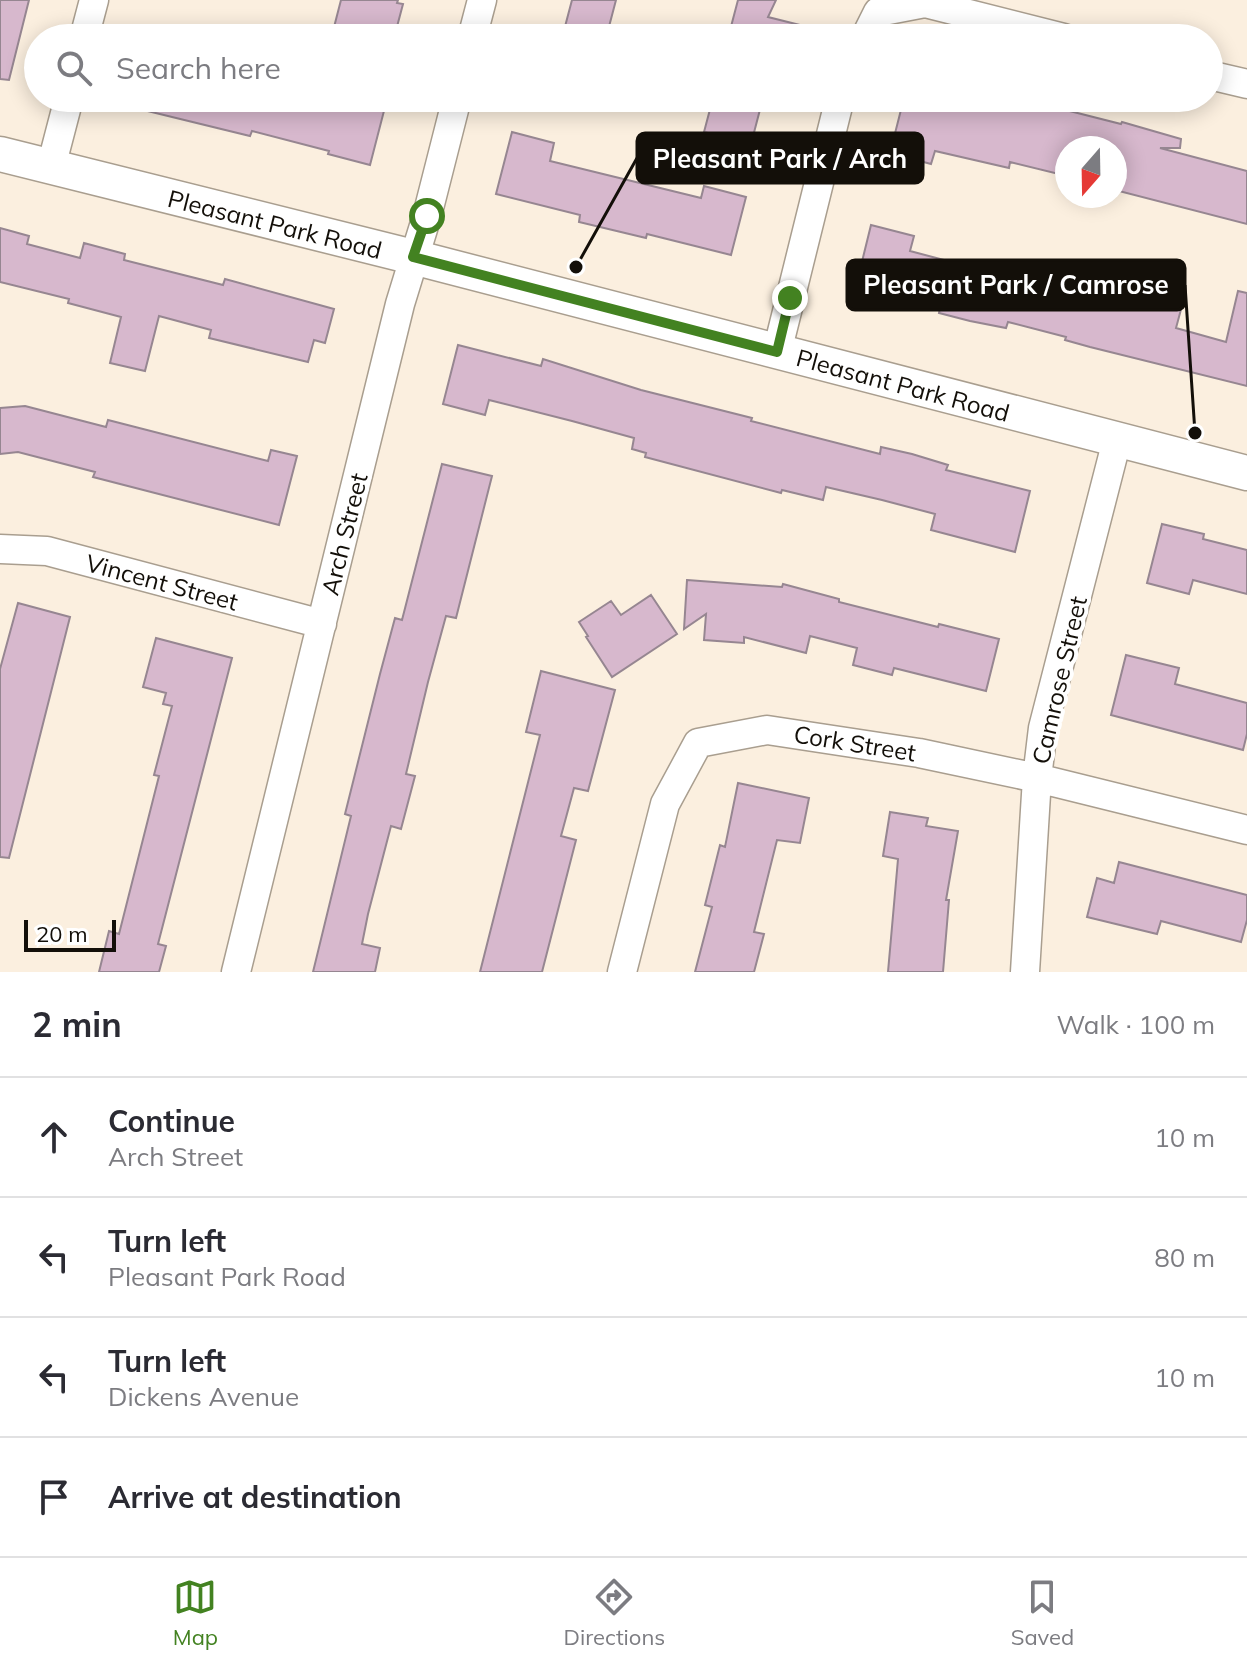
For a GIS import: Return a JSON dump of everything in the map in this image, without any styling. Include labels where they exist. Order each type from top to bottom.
[{"type":"street","points":[[88,24],[94,0]]},
{"type":"street","points":[[476,24],[482,0]]},
{"type":"street","points":[[872,24],[878,12],[925,3],[1008,24]]},
{"type":"street","points":[[1223,78],[1247,84]]},
{"type":"street","points":[[51,167],[65,112]]},
{"type":"street","name":"Arch Street","points":[[236,972],[413,257],[427,216],[453,112]]},
{"type":"street","points":[[777,352],[837,112]]},
{"type":"street","name":"Pleasant Park Road","points":[[0,154],[413,257],[1247,473]]},
{"type":"street","name":"Camrose Street","points":[[1025,972],[1043,728],[1117,440]]},
{"type":"street","name":"Vincent Street","points":[[0,549],[47,551],[322,624]]},
{"type":"street","name":"Cork Street","points":[[622,972],[665,804],[698,743],[767,730],[919,753],[1037,778],[1247,830]]},
{"type":"building","points":[[0,0],[29,0],[9,80],[0,79]]},
{"type":"building","points":[[341,0],[398,0],[397,3],[403,4],[398,24],[335,24]]},
{"type":"building","points":[[572,0],[616,0],[610,24],[566,24]]},
{"type":"building","points":[[738,0],[776,0],[768,17],[796,24],[732,24]]},
{"type":"building","points":[[152,112],[384,112],[370,165],[252,131],[250,136]]},
{"type":"building","points":[[709,112],[759,112],[751,144],[704,132]]},
{"type":"building","points":[[900,112],[1074,112],[1181,139],[1180,148],[1160,148],[1247,171],[1247,224],[1127,193],[1127,136],[1055,136],[1055,173],[1010,162],[1009,168],[935,151],[931,164],[890,153]]},
{"type":"building","points":[[512,132],[554,143],[550,161],[701,198],[704,186],[746,197],[731,255],[647,234],[646,238],[579,222],[580,215],[496,194]]},
{"type":"building","points":[[871,225],[914,236],[910,251],[1061,291],[1064,276],[1139,297],[1140,291],[1183,302],[1176,328],[1226,342],[1238,291],[1247,293],[1247,386],[1090,347],[1065,340],[1066,337],[1008,322],[1006,328],[970,321],[939,313],[940,308],[856,286]]},
{"type":"building","points":[[0,228],[29,236],[27,244],[80,258],[84,243],[125,254],[124,260],[223,285],[225,279],[334,309],[325,343],[314,340],[308,362],[209,338],[211,330],[159,316],[145,371],[110,363],[121,317],[68,303],[69,299],[0,282]]},
{"type":"building","points":[[458,345],[541,366],[543,359],[641,390],[752,418],[751,421],[880,454],[881,447],[912,454],[948,465],[946,470],[1030,491],[1015,552],[931,530],[935,514],[882,500],[826,487],[823,500],[782,490],[781,493],[645,457],[646,453],[632,449],[634,438],[572,421],[489,400],[485,415],[443,404]]},
{"type":"building","points":[[25,406],[106,427],[108,420],[268,461],[271,450],[297,456],[279,525],[93,477],[95,472],[18,452],[0,454],[0,408]]},
{"type":"building","points":[[442,464],[492,476],[456,618],[446,616],[428,682],[406,774],[415,776],[401,829],[391,826],[368,914],[362,944],[380,948],[375,972],[313,972],[351,816],[345,814],[380,674],[395,618],[402,620]]},
{"type":"building","points":[[1162,524],[1204,534],[1203,539],[1247,550],[1247,594],[1193,580],[1189,594],[1147,583]]},
{"type":"building","points":[[687,580],[782,587],[783,584],[839,599],[839,602],[999,639],[986,691],[894,668],[892,675],[853,665],[857,648],[810,636],[806,653],[744,637],[744,643],[704,640],[706,614],[684,629]]},
{"type":"building","points":[[651,595],[677,634],[612,677],[579,622],[611,601],[621,615]]},
{"type":"building","points":[[18,603],[70,617],[9,858],[0,857],[0,669]]},
{"type":"building","points":[[156,638],[232,658],[158,944],[166,946],[159,972],[99,972],[109,931],[119,934],[159,776],[154,775],[172,706],[163,704],[166,693],[143,687]]},
{"type":"building","points":[[1126,655],[1179,668],[1175,684],[1247,703],[1247,734],[1243,750],[1111,715]]},
{"type":"building","points":[[541,671],[615,690],[588,791],[574,788],[561,836],[576,840],[542,972],[480,972],[540,735],[526,732]]},
{"type":"building","points":[[738,783],[809,798],[800,843],[777,840],[754,932],[764,934],[754,972],[695,972],[712,907],[705,905],[720,845],[725,847]]},
{"type":"building","points":[[890,812],[928,818],[926,826],[958,831],[946,900],[949,900],[943,972],[888,972],[898,859],[883,856]]},
{"type":"building","points":[[1119,862],[1247,895],[1247,920],[1241,942],[1161,921],[1157,934],[1087,917],[1097,878],[1114,883]]},
{"type":"place","name":"Pleasant Park / Arch","points":[[576,267]]},
{"type":"place","name":"Pleasant Park / Camrose","points":[[1195,433]]},
{"type":"route","points":[[427,216],[413,257],[777,352],[790,298]]}]
